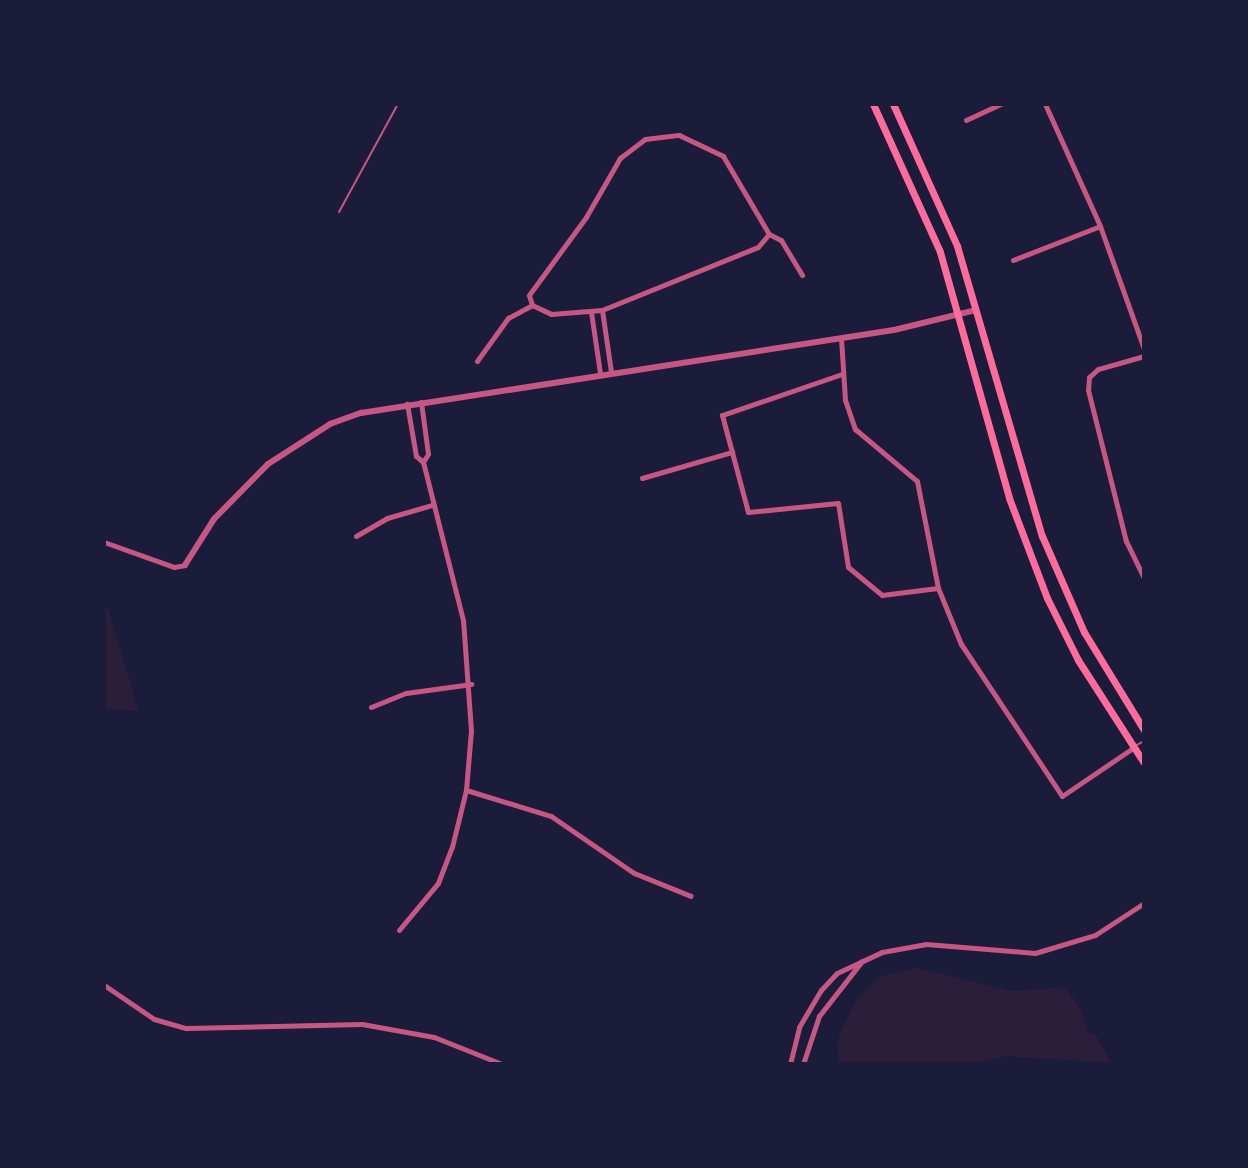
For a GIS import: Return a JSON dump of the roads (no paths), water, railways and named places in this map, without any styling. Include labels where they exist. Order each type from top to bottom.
[{"type":"main road","points":[[873,104],[912,183],[959,315],[1009,498],[1047,598],[1144,763]]},
{"type":"main road","points":[[893,104],[952,233],[1046,547],[1091,646],[1144,730]]},
{"type":"street","points":[[966,120],[1001,104]]},
{"type":"street","points":[[1045,104],[1100,226],[1144,349]]},
{"type":"street","points":[[769,234],[758,247],[602,310],[551,314],[532,305],[529,295],[586,217],[620,158],[645,139],[679,135],[723,156],[769,234],[781,240],[802,275]]},
{"type":"street","points":[[1013,260],[1100,226]]},
{"type":"street","points":[[477,361],[508,318],[532,305]]},
{"type":"street","points":[[602,310],[611,372]]},
{"type":"street","points":[[104,542],[174,567],[185,565],[240,489],[297,442],[361,413],[600,373],[841,338],[976,310]]},
{"type":"street","points":[[591,312],[600,373]]},
{"type":"street","points":[[841,338],[842,374],[855,429],[917,481],[938,588],[961,644],[1062,796],[1133,748]]},
{"type":"street","points":[[1144,356],[1098,369],[1089,377],[1097,437],[1126,541],[1144,578]]},
{"type":"street","points":[[842,374],[722,415],[748,512],[838,503],[848,567],[882,595],[938,588]]},
{"type":"street","points":[[421,402],[428,454],[423,462]]},
{"type":"street","points":[[399,930],[438,883],[466,790],[471,684],[460,606],[423,462],[416,456],[407,404]]},
{"type":"street","points":[[642,478],[732,452]]},
{"type":"street","points":[[356,536],[387,518],[432,505]]},
{"type":"street","points":[[371,707],[419,689],[471,684]]},
{"type":"street","points":[[466,790],[551,816],[634,873],[691,896]]},
{"type":"street","points":[[790,1064],[799,1027],[821,990],[837,973],[863,961],[926,944],[1035,953],[1095,935],[1144,903]]},
{"type":"street","points":[[803,1064],[819,1016],[863,961]]},
{"type":"street","points":[[104,985],[154,1019],[186,1028],[362,1024],[434,1037],[502,1064]]},
{"type":"lane","points":[[339,212],[398,104]]},
{"type":"lane","points":[[1133,748],[1144,741]]}]
